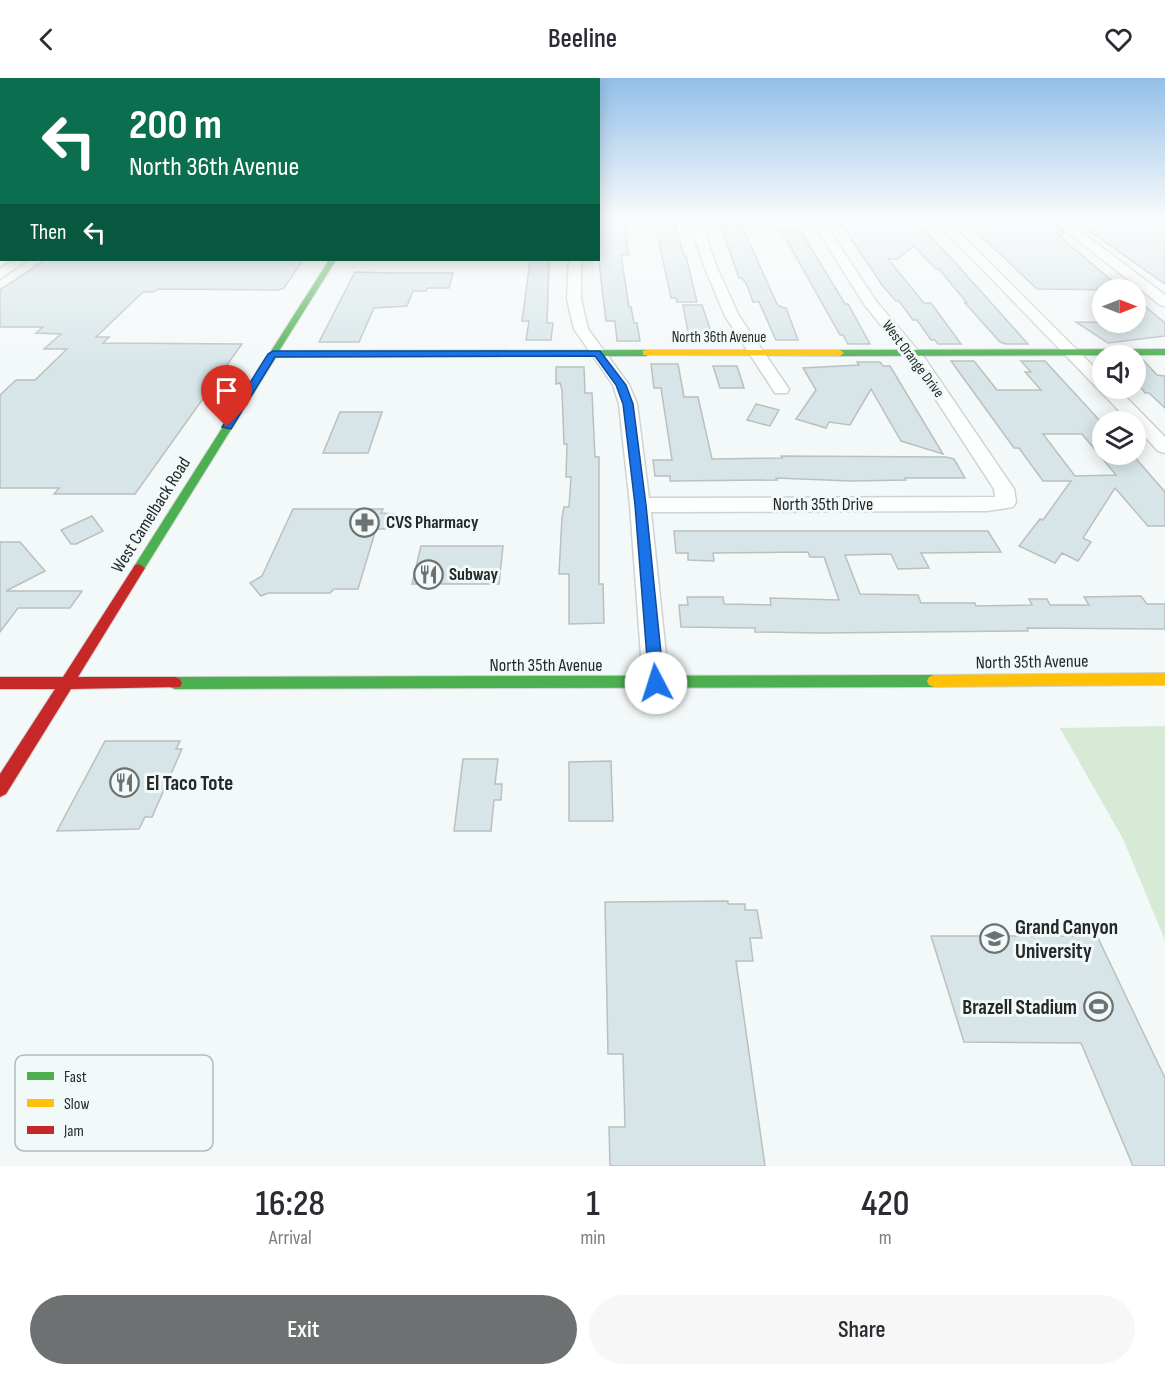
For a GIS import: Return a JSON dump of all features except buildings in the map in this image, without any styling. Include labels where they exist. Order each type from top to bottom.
[{"type":"main road","name":"West Camelback Road","points":[[0,789],[326,269]]},
{"type":"main road","name":"North 36th Avenue","points":[[273,354],[1165,352]]},
{"type":"main road","name":"North 35th Avenue","points":[[0,683],[656,683],[1165,679]]},
{"type":"street","points":[[575,269],[576,315],[581,330],[621,385],[628,404],[640,505],[656,683]]},
{"type":"street","points":[[713,269],[722,294],[756,353],[781,389]]},
{"type":"street","name":"West Orange Drive","points":[[848,269],[871,303],[912,353],[1004,489],[1006,502]]},
{"type":"street","points":[[988,269],[1092,374]]},
{"type":"street","points":[[1121,269],[1165,302]]},
{"type":"street","points":[[1118,399],[1165,447]]},
{"type":"street","name":"North 35th Drive","points":[[640,505],[987,504],[1006,502]]},
{"type":"green space","points":[[1165,726],[1165,940],[1123,839],[1060,728]]},
{"type":"traffic: fast","points":[[139,568],[327,269]]},
{"type":"traffic: fast","points":[[840,353],[1165,352]]},
{"type":"traffic: fast","points":[[273,354],[646,353]]},
{"type":"traffic: fast","points":[[175,683],[934,681]]},
{"type":"traffic: slow","points":[[646,353],[840,353]]},
{"type":"traffic: slow","points":[[934,681],[1165,679]]},
{"type":"traffic: jam","points":[[0,789],[139,568]]},
{"type":"traffic: jam","points":[[0,683],[175,683]]},
{"type":"place","name":"CVS Pharmacy","points":[[365,522]]},
{"type":"place","name":"Subway","points":[[428,574]]},
{"type":"place","name":"El Taco Tote","points":[[125,783]]},
{"type":"place","name":"Grand Canyon University","points":[[994,939]]},
{"type":"place","name":"Brazell Stadium","points":[[1098,1007]]},
{"type":"route","points":[[227,427],[273,354],[597,353],[621,385],[628,404],[640,505],[656,683]]}]
